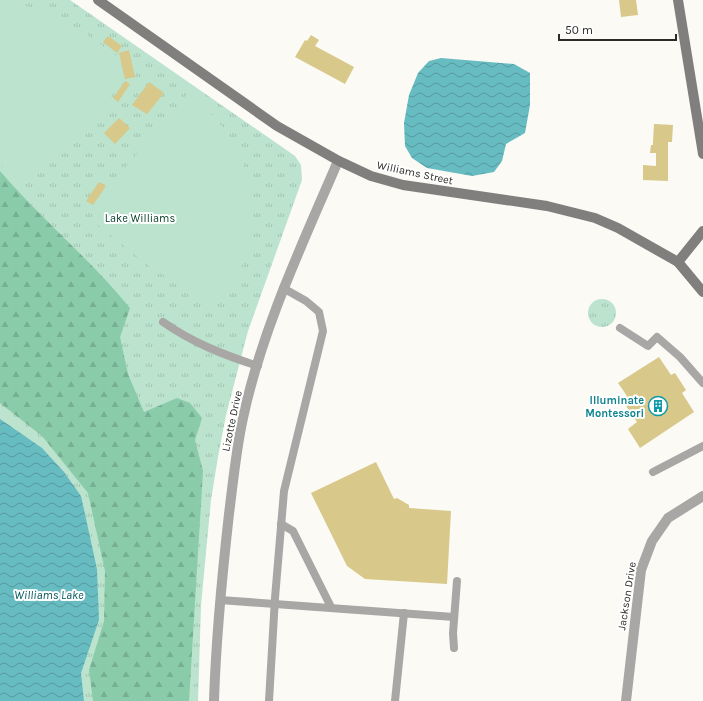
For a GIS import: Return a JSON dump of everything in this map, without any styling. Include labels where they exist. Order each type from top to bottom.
[{"type":"main road","name":"Williams Street","points":[[98,0],[277,126],[338,161],[371,176],[403,185],[547,206],[595,218],[618,228],[678,262]]},
{"type":"main road","points":[[678,0],[703,154]]},
{"type":"main road","points":[[703,231],[678,262],[703,292]]},
{"type":"street","name":"Lizotte Drive","points":[[214,701],[215,654],[220,600],[232,489],[243,418],[283,288],[338,161]]},
{"type":"street","name":"Jackson Drive","points":[[626,701],[641,570],[652,541],[668,518],[703,496]]},
{"type":"lane","points":[[269,701],[274,603],[284,491],[323,331],[319,312],[306,301],[283,288]]},
{"type":"lane","points":[[163,322],[182,335],[217,353],[258,366]]},
{"type":"lane","points":[[620,328],[648,346],[657,337],[680,357],[703,383]]},
{"type":"lane","points":[[653,472],[703,446]]},
{"type":"lane","points":[[281,524],[293,531],[331,607]]},
{"type":"lane","points":[[454,648],[454,617],[457,581]]},
{"type":"lane","points":[[220,600],[454,617]]},
{"type":"lane","points":[[395,701],[404,613]]},
{"type":"green space","name":"Lake Williams","points":[[0,0],[70,0],[295,156],[301,165],[302,180],[248,331],[226,415],[211,500],[201,605],[198,701],[0,701]]},
{"type":"green space","points":[[0,0],[12,0],[79,29],[117,56],[123,79],[96,119],[24,185],[0,164]]},
{"type":"green space","points":[[188,93],[221,125],[233,142],[242,161],[248,181],[251,201],[252,222],[244,262],[233,284],[219,303],[154,270],[94,222],[92,207]]},
{"type":"green space","points":[[0,171],[32,206],[99,273],[130,308],[120,337],[128,374],[144,412],[177,398],[190,403],[202,418],[195,440],[203,471],[189,701],[93,701],[89,670],[104,621],[105,571],[88,493],[42,436],[0,403]]},
{"type":"green space","points":[[602,299],[612,303],[616,313],[612,323],[602,327],[592,323],[588,313],[592,303]]},
{"type":"water","points":[[441,58],[514,64],[530,73],[530,105],[525,133],[506,144],[502,161],[494,172],[472,176],[427,168],[412,158],[405,146],[404,123],[409,95],[418,73],[429,61]]},
{"type":"water","name":"Williams Lake","points":[[0,419],[42,448],[64,472],[81,496],[97,569],[99,620],[81,673],[84,701],[0,701]]},
{"type":"building","points":[[619,0],[636,0],[638,15],[621,17]]},
{"type":"building","points":[[311,35],[319,40],[315,46],[354,67],[345,84],[295,57],[305,40],[307,41]]},
{"type":"building","points":[[108,36],[122,46],[117,53],[103,42]]},
{"type":"building","points":[[129,50],[135,77],[125,79],[119,53]]},
{"type":"building","points":[[125,81],[130,84],[118,102],[113,98]]},
{"type":"building","points":[[149,82],[164,93],[147,114],[132,105]]},
{"type":"building","points":[[119,118],[130,128],[115,144],[104,133]]},
{"type":"building","points":[[654,124],[673,125],[672,142],[668,142],[668,181],[643,180],[643,165],[656,166],[656,153],[650,153],[651,145],[653,145]]},
{"type":"building","points":[[99,182],[106,186],[93,205],[86,201]]},
{"type":"building","name":"Illuminate Montessori","points":[[659,357],[671,375],[675,373],[686,390],[682,393],[694,412],[640,448],[628,429],[637,422],[622,400],[627,396],[618,383]]},
{"type":"building","points":[[376,462],[394,499],[397,498],[409,505],[409,508],[451,511],[447,584],[365,579],[347,566],[311,493]]},
{"type":"place","name":"Illuminate Montessori","points":[[658,406]]}]
